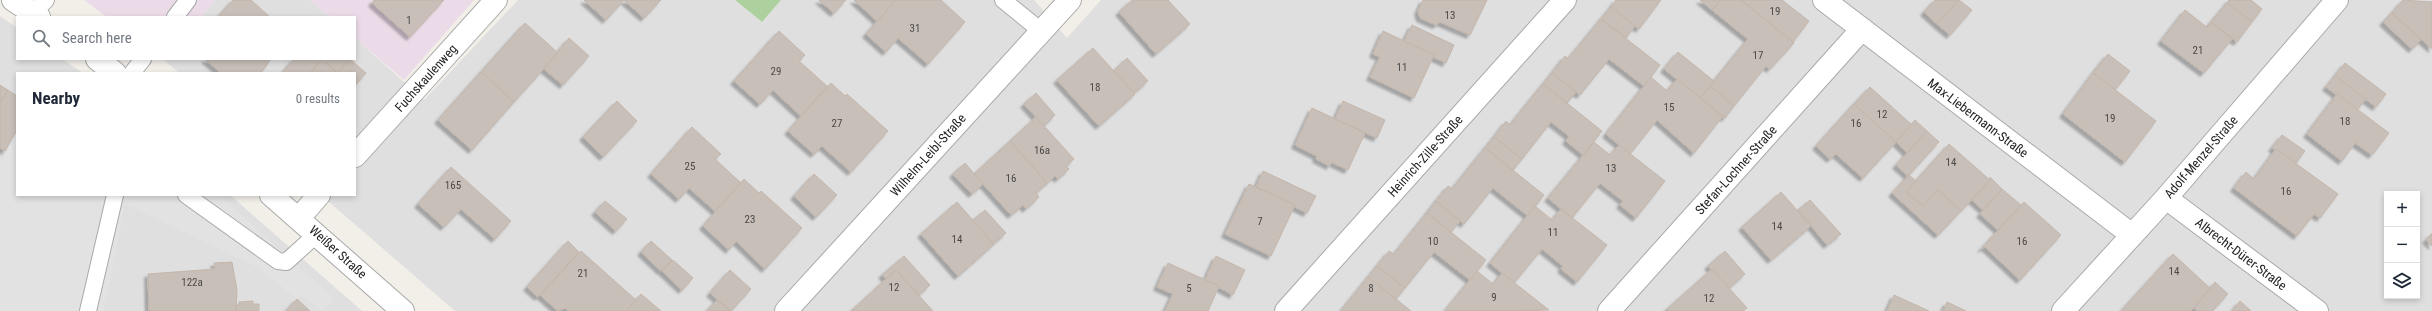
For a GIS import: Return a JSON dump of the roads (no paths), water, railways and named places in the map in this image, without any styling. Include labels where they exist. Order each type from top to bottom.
[{"type":"street","points":[[13,0],[40,10]]},
{"type":"street","name":"Fuchskaulenweg","points":[[356,155],[496,0]]},
{"type":"street","name":"Wilhelm-Leibl-Straße","points":[[786,311],[1070,0]]},
{"type":"street","name":"Heinrich-Zille-Straße","points":[[1286,311],[1564,0]]},
{"type":"street","name":"Max-Liebermann-Straße","points":[[1824,0],[2132,235]]},
{"type":"street","name":"Adolf-Menzel-Straße","points":[[2063,311],[2166,198],[2337,0]]},
{"type":"street","name":"Stefan-Lochner-Straße","points":[[1609,311],[1862,29]]},
{"type":"street","points":[[97,60],[114,72]]},
{"type":"street","name":"Weißer Straße","points":[[272,196],[403,311]]},
{"type":"street","points":[[299,218],[318,196]]},
{"type":"street","name":"Albrecht-Dürer-Straße","points":[[2166,198],[2317,311]]},
{"type":"lane","points":[[176,16],[188,0]]},
{"type":"lane","points":[[1003,0],[1041,32]]},
{"type":"lane","points":[[133,72],[142,60]]},
{"type":"lane","points":[[88,311],[115,196]]},
{"type":"lane","points":[[187,196],[278,261],[286,262],[317,234]]}]
